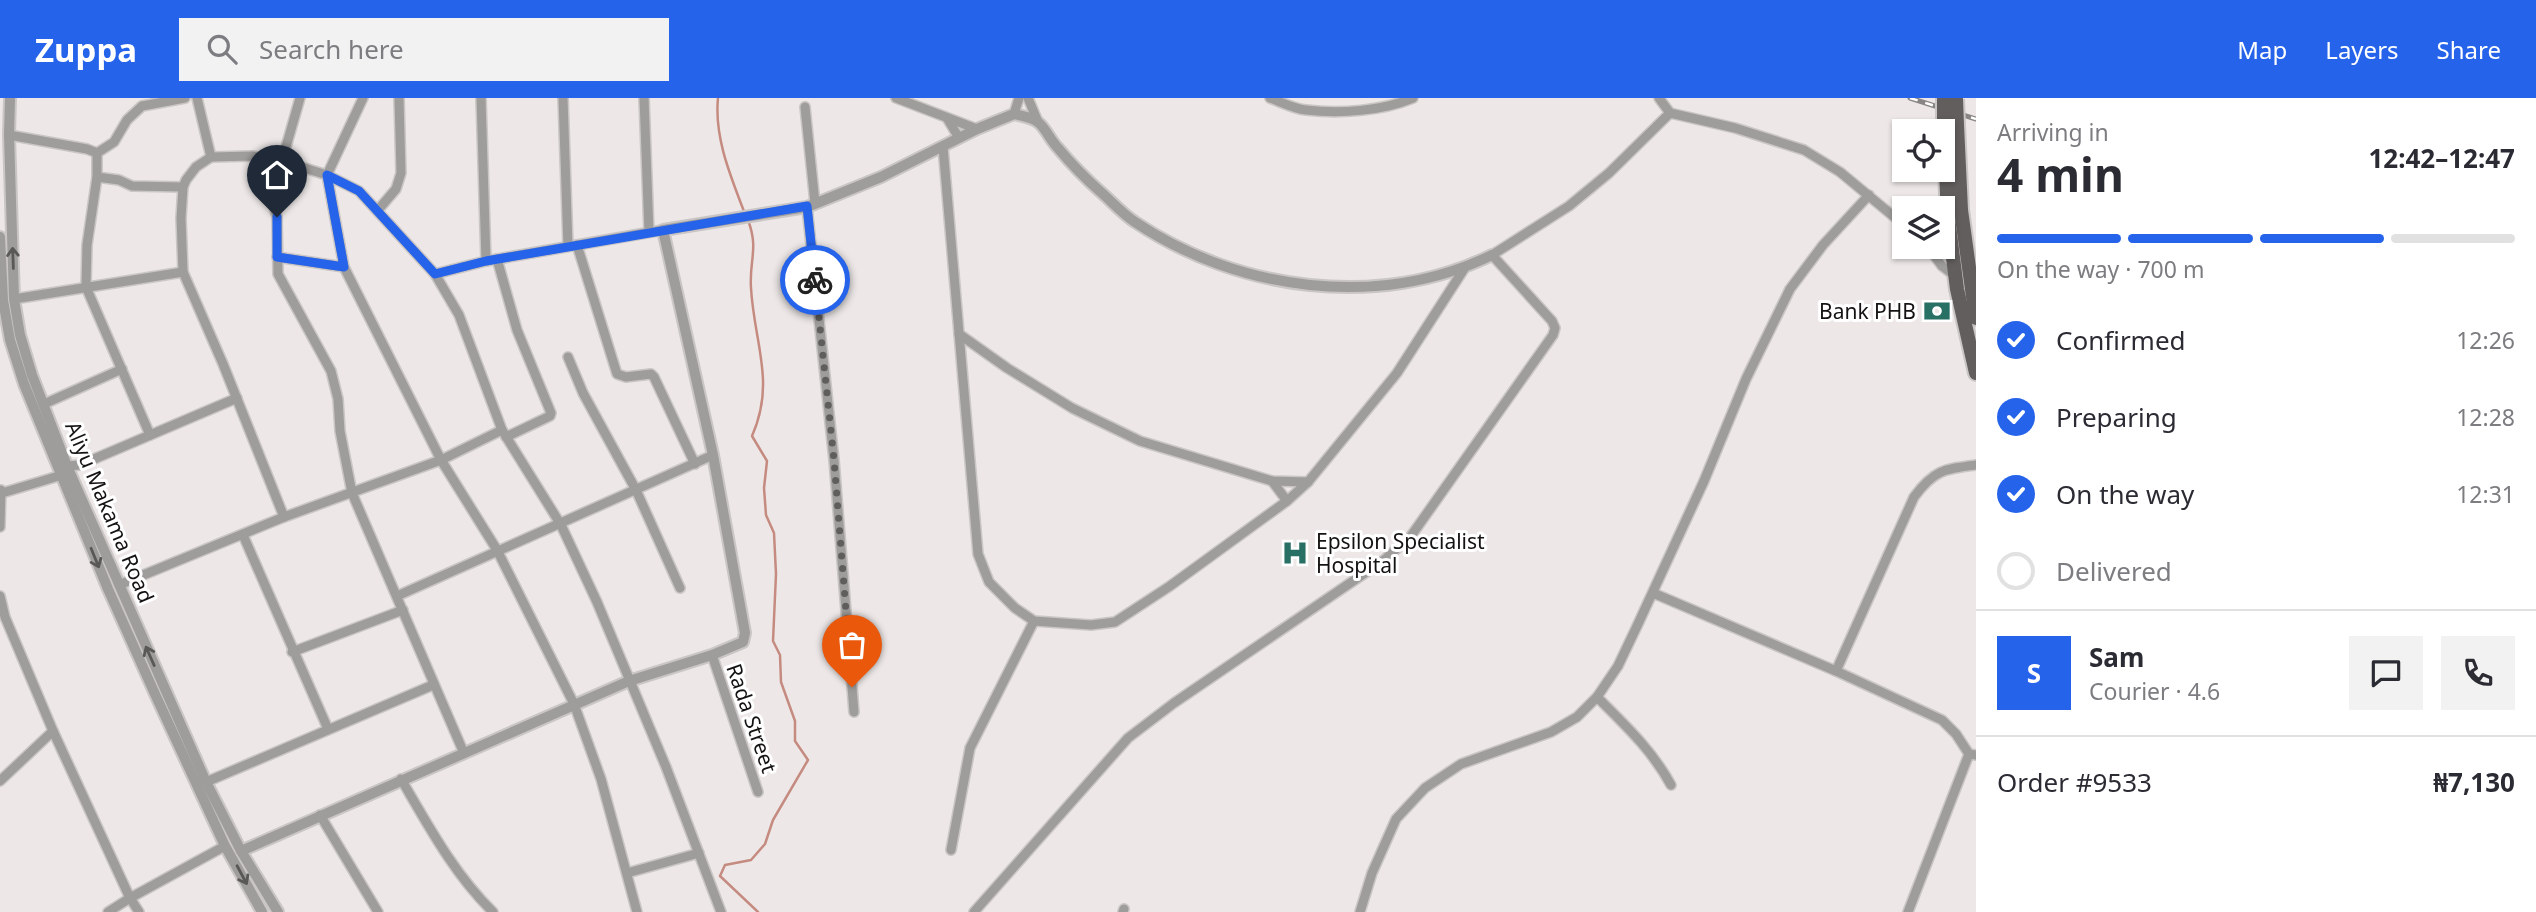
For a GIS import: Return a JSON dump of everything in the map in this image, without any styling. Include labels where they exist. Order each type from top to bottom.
[{"type":"main road","points":[[1951,119],[1952,98]]},
{"type":"main road","points":[[1955,159],[1976,318]]},
{"type":"main road","points":[[1953,259],[1960,308],[1976,373]]},
{"type":"street","name":"Aliyu Makama Road","points":[[10,98],[5,185],[14,299],[20,335],[108,589],[241,851],[278,912]]},
{"type":"street","points":[[97,153],[114,142],[127,120],[142,106],[185,98]]},
{"type":"street","points":[[197,98],[211,157]]},
{"type":"street","points":[[282,161],[300,98]]},
{"type":"street","points":[[363,98],[327,175],[344,267],[441,460],[498,550],[574,704],[601,779],[637,912]]},
{"type":"street","points":[[378,210],[396,189],[401,173],[399,98]]},
{"type":"street","points":[[481,98],[486,261]]},
{"type":"street","points":[[563,98],[572,246],[617,373],[626,377],[650,374],[654,376],[695,464]]},
{"type":"street","points":[[644,98],[649,232]]},
{"type":"street","points":[[896,98],[977,129]]},
{"type":"street","points":[[1014,114],[1019,98]]},
{"type":"street","points":[[1028,98],[1038,122],[1086,179],[1134,222],[1188,251],[1241,272],[1297,285],[1354,287],[1409,281],[1464,269],[1492,255],[1569,206],[1609,173],[1670,113]]},
{"type":"street","points":[[1270,98],[1304,110],[1349,110],[1394,106],[1413,98]]},
{"type":"street","points":[[1659,98],[1670,113],[1735,128],[1804,150],[1840,172],[1892,215]]},
{"type":"street","points":[[805,107],[854,712]]},
{"type":"street","points":[[435,274],[486,261],[811,205],[881,177],[977,129],[1014,114],[1038,122]]},
{"type":"street","points":[[947,118],[959,138]]},
{"type":"street","points":[[9,135],[97,153]]},
{"type":"street","points":[[943,147],[978,554],[989,582],[1015,608],[1034,621],[1091,625],[1115,622],[1170,586],[1287,501],[1308,482],[1397,373],[1464,269]]},
{"type":"street","points":[[97,153],[97,177],[87,245],[86,287],[150,435]]},
{"type":"street","points":[[284,517],[183,272],[183,187],[196,167],[211,157],[260,157],[282,161],[327,175],[359,191],[435,274],[459,315],[504,433],[561,525],[597,602],[666,767],[721,912]]},
{"type":"street","points":[[260,157],[277,217],[278,274],[331,371],[338,399],[340,431],[352,493],[463,751]]},
{"type":"street","points":[[97,177],[119,180],[132,186],[183,187]]},
{"type":"street","points":[[1360,912],[1372,873],[1396,819],[1425,788],[1461,764],[1551,732],[1577,717],[1597,697],[1618,666],[1653,593],[1704,481],[1746,379],[1790,289],[1823,245],[1869,195]]},
{"type":"street","points":[[241,851],[463,751],[629,681],[712,655],[743,642],[745,633],[713,455],[663,230]]},
{"type":"street","name":"Aliyu Makama Road","points":[[0,237],[3,300],[10,340],[24,384],[119,585],[160,692],[225,846],[262,912]]},
{"type":"street","points":[[974,912],[1128,738],[1174,703],[1384,560],[1411,536],[1553,335],[1555,328],[1552,321],[1492,255]]},
{"type":"street","points":[[277,257],[344,267]]},
{"type":"street","points":[[119,585],[284,517],[441,460],[550,416],[517,330],[497,259]]},
{"type":"street","points":[[1937,259],[1955,276]]},
{"type":"street","points":[[14,299],[183,272]]},
{"type":"street","points":[[959,334],[1007,368],[1072,408],[1140,441],[1272,481],[1308,482]]},
{"type":"street","points":[[568,357],[583,393],[636,490],[680,588]]},
{"type":"street","points":[[44,404],[122,369]]},
{"type":"street","points":[[0,527],[1,491],[80,465],[237,398]]},
{"type":"street","points":[[397,596],[713,455]]},
{"type":"street","points":[[1836,671],[1914,497],[1926,480],[1937,472],[1976,465]]},
{"type":"street","points":[[1272,481],[1287,501]]},
{"type":"street","points":[[243,535],[328,729]]},
{"type":"street","points":[[1653,593],[1836,671],[1942,720],[1972,754],[1908,912]]},
{"type":"street","points":[[0,596],[5,617],[53,731],[130,898],[139,912]]},
{"type":"street","points":[[292,652],[403,610]]},
{"type":"street","points":[[951,850],[970,748],[1034,621]]},
{"type":"street","name":"Rada Street","points":[[712,655],[758,792]]},
{"type":"street","points":[[206,782],[433,685]]},
{"type":"street","points":[[1597,697],[1641,740],[1659,762],[1671,785]]},
{"type":"street","points":[[0,781],[53,731]]},
{"type":"street","points":[[401,779],[434,835],[472,891],[493,912]]},
{"type":"street","points":[[320,815],[378,912]]},
{"type":"street","points":[[108,912],[225,846]]},
{"type":"street","points":[[627,873],[699,853]]},
{"type":"waterway","points":[[718,98],[721,143],[745,214]]},
{"type":"waterway","points":[[748,220],[753,239],[751,288],[763,380],[759,416],[752,436],[767,461],[764,488],[766,515],[774,533],[776,574],[773,641],[780,655],[781,682],[795,721],[795,741],[808,760],[773,820],[765,844],[751,860],[725,865],[720,876],[758,912]]},
{"type":"railway","points":[[1910,98],[1976,119]]},
{"type":"way so far","points":[[815,280],[834,460],[852,687]]},
{"type":"place","name":"Bank PHB","points":[[1937,311]]},
{"type":"place","name":"Epsilon Specialist Hospital","points":[[1295,553]]},
{"type":"route","points":[[277,217],[277,257],[344,267],[327,175],[359,191],[435,274],[486,261],[807,206],[815,280]]}]
